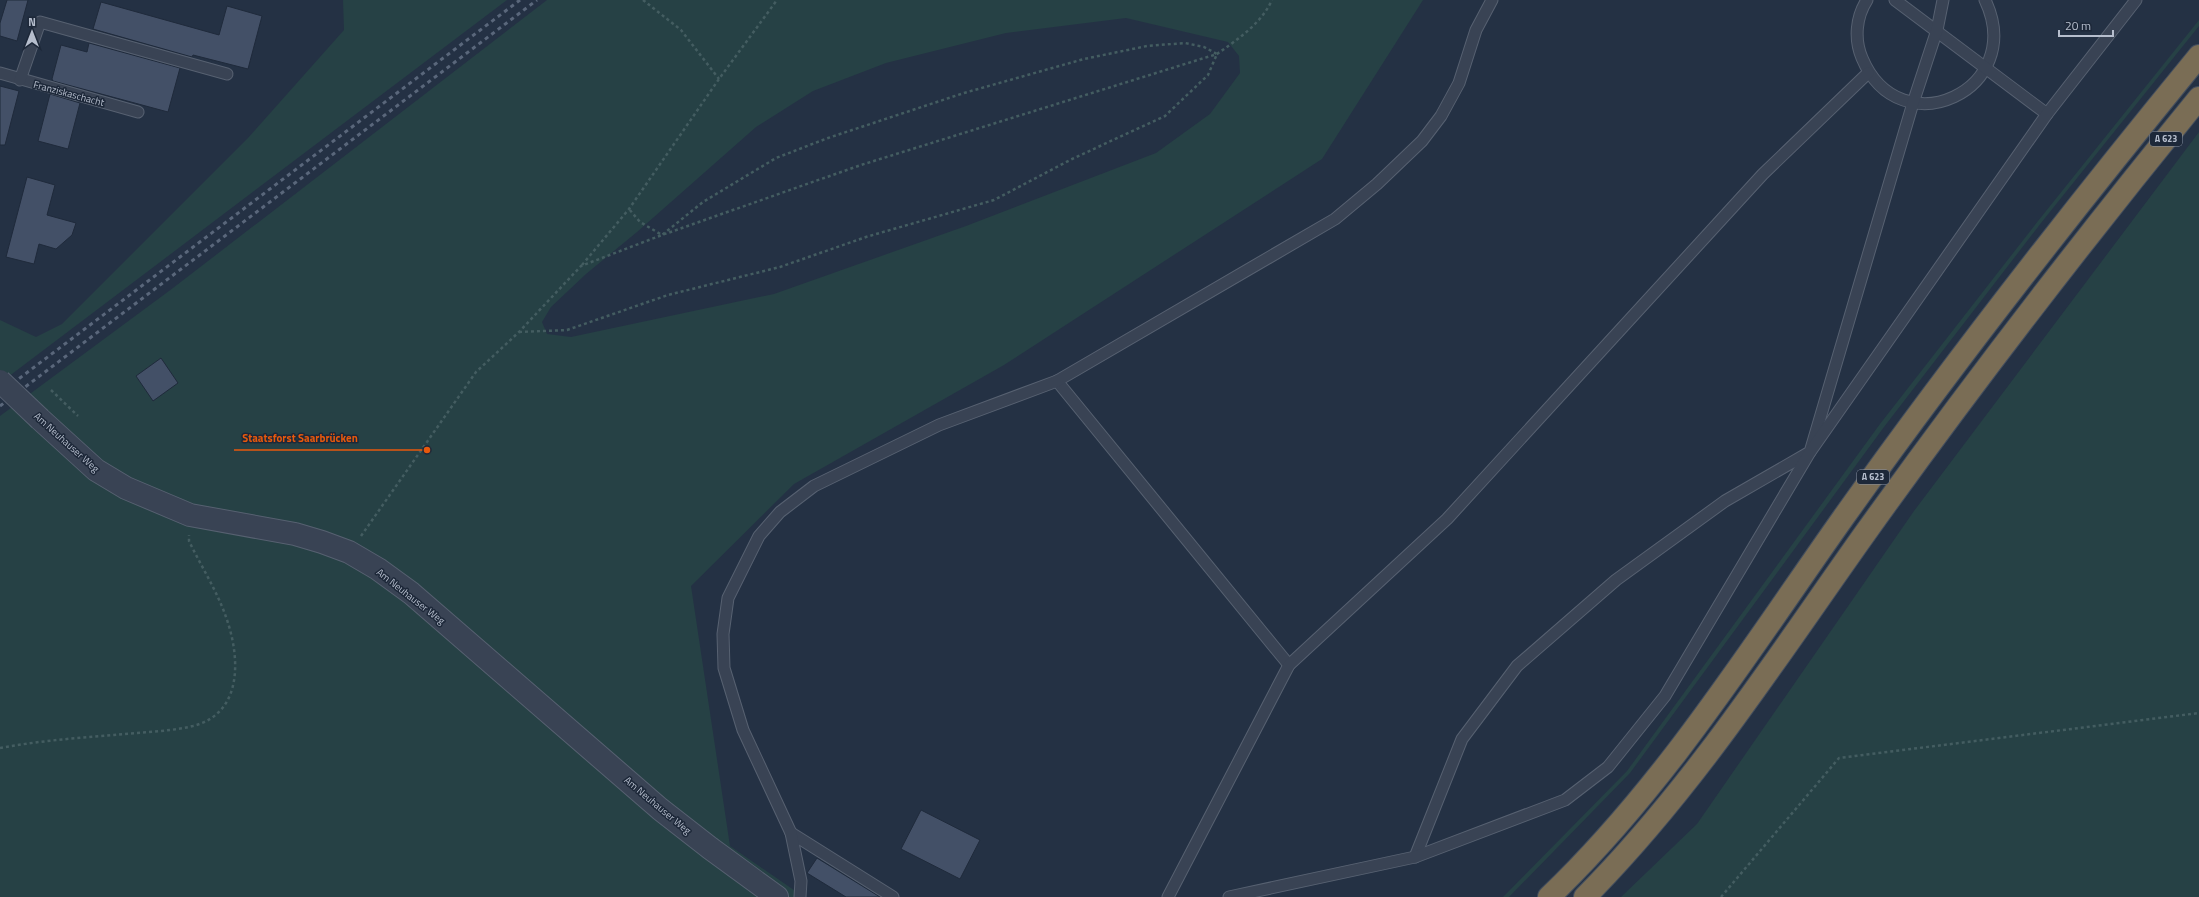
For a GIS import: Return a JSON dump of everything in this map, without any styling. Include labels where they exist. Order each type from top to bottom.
[{"type":"highway","name":"A 623","points":[[1549,897],[1618,823],[1679,749],[1927,404],[2112,162],[2199,56]]},
{"type":"highway","name":"A 623","points":[[1585,897],[1701,765],[1777,661],[1866,533],[1948,420],[2128,185],[2199,98]]},
{"type":"street","name":"Am Neuhauser Weg","points":[[0,381],[96,470],[126,488],[190,515],[295,534],[349,552],[378,569],[410,593],[660,809],[777,897]]},
{"type":"lane","points":[[800,897],[801,881],[791,833],[743,730],[724,668],[723,634],[728,598],[759,536],[780,512],[814,486],[939,425],[1057,381],[1335,219],[1377,184],[1422,141],[1441,116],[1459,83],[1476,30],[1492,0]]},
{"type":"lane","points":[[1867,0],[1858,21],[1857,36],[1858,49],[1868,73],[1884,90],[1896,97],[1913,103],[1941,102],[1956,97],[1969,88],[1985,69],[1994,42],[1994,26],[1985,0]]},
{"type":"lane","points":[[1895,0],[2047,114]]},
{"type":"lane","points":[[1415,857],[1462,739],[1517,666],[1616,580],[1725,502],[1810,452],[1936,30],[1943,0]]},
{"type":"lane","points":[[1229,897],[1415,857],[1564,800],[1608,767],[1665,696],[1810,452],[2047,114],[2136,0]]},
{"type":"lane","points":[[20,80],[40,22],[227,74]]},
{"type":"lane","name":"Franziskaschacht","points":[[0,73],[20,80],[138,112]]},
{"type":"lane","points":[[1168,897],[1289,665],[1446,519],[1763,174],[1868,73]]},
{"type":"lane","points":[[1057,381],[1289,665]]},
{"type":"lane","points":[[791,833],[893,897]]},
{"type":"path","points":[[643,0],[681,30],[719,80]]},
{"type":"path","points":[[349,552],[476,372],[519,332],[581,266],[628,209],[777,0]]},
{"type":"path","points":[[581,266],[662,234],[861,165],[1217,54],[1249,30],[1268,8],[1272,0]]},
{"type":"path","points":[[662,234],[704,202],[776,158],[828,138],[964,94],[1084,59],[1147,46],[1185,44],[1204,47],[1217,54]]},
{"type":"path","points":[[519,332],[567,330],[668,295],[780,267],[866,237],[994,200],[1072,159],[1165,116],[1208,75],[1217,54]]},
{"type":"path","points":[[628,209],[640,222],[662,234]]},
{"type":"path","points":[[51,390],[78,416]]},
{"type":"path","points":[[0,748],[37,742],[194,726],[214,716],[228,701],[236,678],[235,654],[226,617],[189,541],[190,515]]},
{"type":"path","points":[[1721,897],[1839,758],[2199,713]]},
{"type":"green space","points":[[343,0],[507,0],[0,383],[0,320],[36,337],[62,324],[248,138],[344,30]]},
{"type":"green space","points":[[547,0],[1423,0],[1322,159],[1004,365],[794,484],[691,586],[730,846],[804,897],[0,897],[0,416],[173,288]],"holes":[[[1126,18],[1228,42],[1239,56],[1240,73],[1210,114],[1156,153],[966,226],[774,294],[571,337],[547,334],[542,322],[551,307],[586,274],[637,232],[756,127],[813,91],[886,63],[1006,33]]]},
{"type":"green space","points":[[2199,20],[2199,26],[2041,223],[1884,427],[1630,773],[1509,897],[1503,897],[1627,771],[1880,424],[2038,221]]},
{"type":"green space","points":[[2199,132],[2199,897],[1621,897],[1697,824],[1914,511]]},
{"type":"building","points":[[7,0],[28,0],[17,41],[0,36],[0,23]]},
{"type":"building","points":[[101,2],[219,35],[227,6],[262,16],[248,69],[193,55],[192,57],[93,29]]},
{"type":"building","points":[[89,43],[180,68],[168,112],[53,81],[52,79],[61,45],[87,52]]},
{"type":"building","points":[[0,86],[19,91],[5,145],[0,145]]},
{"type":"building","points":[[50,94],[80,103],[68,149],[38,141]]},
{"type":"building","points":[[27,177],[55,185],[47,215],[76,223],[72,235],[56,249],[39,244],[34,264],[6,257]]},
{"type":"building","points":[[161,358],[178,383],[153,401],[136,376]]},
{"type":"building","points":[[921,810],[980,840],[960,879],[901,849]]},
{"type":"building","points":[[817,858],[880,897],[846,897],[807,873]]},
{"type":"railway","points":[[0,393],[520,0]]},
{"type":"railway","points":[[0,406],[537,0]]},
{"type":"place","name":"Staatsforst Saarbrücken","points":[[427,450]]}]
